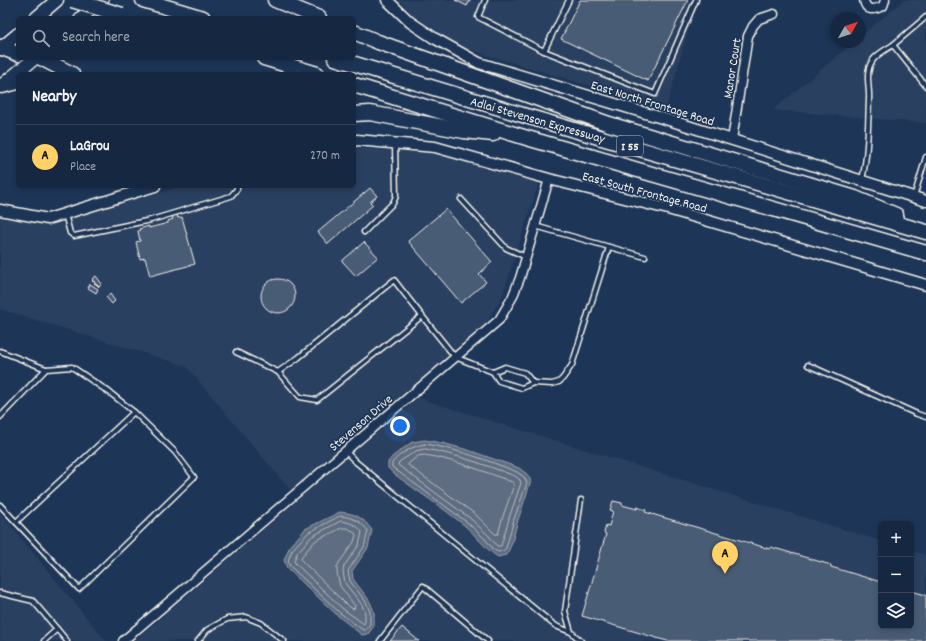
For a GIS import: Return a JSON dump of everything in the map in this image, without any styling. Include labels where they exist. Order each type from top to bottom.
[{"type":"highway","points":[[72,0],[124,16]]},
{"type":"highway","points":[[143,0],[195,16]]},
{"type":"highway","points":[[275,0],[314,16]]},
{"type":"highway","points":[[356,33],[609,124],[855,198],[926,227]]},
{"type":"highway","points":[[0,48],[16,53]]},
{"type":"highway","points":[[45,60],[68,72]]},
{"type":"highway","points":[[271,60],[310,72]]},
{"type":"highway","name":"Adlai Stevenson Expressway","points":[[342,60],[526,116],[926,232]]},
{"type":"highway","points":[[1,86],[16,82]]},
{"type":"highway","name":"Adlai Stevenson Expressway","points":[[356,86],[527,138],[926,253]]},
{"type":"highway","points":[[356,114],[370,113],[464,131],[527,138]]},
{"type":"main road","points":[[38,16],[57,0]]},
{"type":"main road","points":[[83,16],[102,0]]},
{"type":"main road","points":[[0,48],[16,36]]},
{"type":"main road","points":[[18,72],[33,60]]},
{"type":"main road","points":[[1,86],[16,74]]},
{"type":"street","name":"East North Frontage Road","points":[[387,0],[410,22],[434,38],[479,63],[926,201]]},
{"type":"street","points":[[864,0],[864,4],[869,9],[875,10],[883,6],[885,0]]},
{"type":"street","name":"Manor Court","points":[[732,140],[748,36],[758,19],[774,14]]},
{"type":"street","name":"East South Frontage Road","points":[[356,140],[435,147],[549,179],[668,209],[926,285]]},
{"type":"street","name":"Stevenson Drive","points":[[123,641],[499,320],[512,298],[520,278],[549,179]]},
{"type":"street","points":[[0,210],[48,219],[149,188]]},
{"type":"lane","points":[[485,0],[478,17],[544,51],[655,94],[696,0]]},
{"type":"lane","points":[[544,51],[569,0]]},
{"type":"lane","points":[[862,181],[866,164],[869,69],[873,60],[880,53],[926,17]]},
{"type":"lane","points":[[892,45],[926,86]]},
{"type":"lane","points":[[364,232],[393,203],[396,196],[395,143]]},
{"type":"lane","points":[[914,197],[926,157]]},
{"type":"lane","points":[[65,214],[70,233],[74,236],[151,220],[207,204],[231,196],[237,188]]},
{"type":"lane","points":[[462,199],[506,248],[526,257]]},
{"type":"lane","points":[[535,226],[645,257]]},
{"type":"lane","points":[[278,372],[298,358],[394,280],[455,357],[493,372],[499,381],[522,388],[533,383],[552,384],[559,382],[572,365],[609,247]]},
{"type":"lane","points":[[236,352],[278,372],[300,397],[317,400],[422,316]]},
{"type":"lane","points":[[0,351],[46,369],[72,367],[109,392],[134,412],[174,452],[194,477],[79,589],[0,505]]},
{"type":"lane","points":[[808,365],[917,414],[926,416]]},
{"type":"lane","points":[[493,372],[505,367],[524,373],[533,383]]},
{"type":"lane","points":[[0,417],[46,369]]},
{"type":"lane","points":[[16,522],[134,412]]},
{"type":"lane","points":[[345,451],[356,462],[553,624],[571,632],[581,641]]},
{"type":"lane","points":[[571,632],[565,611],[581,500]]},
{"type":"lane","points":[[380,641],[423,586],[488,641]]},
{"type":"lane","points":[[0,593],[33,601],[67,641]]},
{"type":"lane","points":[[198,641],[207,630],[227,619],[246,617],[261,623],[284,641]]},
{"type":"lane","points":[[44,641],[57,629]]},
{"type":"shaded area","points":[[399,0],[700,0],[692,16],[666,109],[464,48],[413,15]]},
{"type":"shaded area","points":[[904,0],[926,0],[926,123],[773,110],[847,48],[866,48],[866,32]]},
{"type":"shaded area","points":[[356,148],[432,153],[539,182],[502,297],[486,323],[291,491],[186,366],[0,309],[0,215],[47,224],[177,188],[356,188]]},
{"type":"shaded area","points":[[418,398],[878,540],[878,629],[914,629],[914,552],[926,555],[926,641],[134,641]]},
{"type":"shaded area","points":[[0,513],[106,641],[0,641]]},
{"type":"water","points":[[425,440],[468,450],[519,468],[527,474],[531,481],[512,543],[506,555],[498,557],[493,554],[464,525],[388,468],[388,462],[393,456],[412,442]]},
{"type":"water","points":[[340,512],[359,517],[372,530],[368,548],[352,571],[353,579],[369,600],[374,611],[374,626],[368,634],[362,635],[338,616],[287,568],[284,560],[289,548],[305,529]]},
{"type":"building","points":[[455,0],[470,0],[467,6]]},
{"type":"building","points":[[580,0],[688,0],[648,81],[561,39]]},
{"type":"building","points":[[370,188],[377,196],[370,202],[373,205],[328,244],[318,232]]},
{"type":"building","points":[[446,209],[492,262],[479,274],[486,282],[461,303],[408,241]]},
{"type":"building","points":[[177,215],[178,218],[182,217],[195,264],[150,276],[145,258],[140,259],[136,242],[140,241],[138,231],[140,230],[139,229],[149,226],[149,228],[168,223],[168,221],[173,219],[172,216]]},
{"type":"building","points":[[364,242],[378,257],[356,276],[342,261]]},
{"type":"building","points":[[96,276],[102,284],[99,287],[94,283],[94,281],[92,281],[92,279]]},
{"type":"building","points":[[278,279],[290,284],[295,296],[290,308],[278,313],[266,308],[261,296],[266,284]]},
{"type":"building","points":[[90,284],[98,289],[96,293],[88,288]]},
{"type":"building","points":[[110,294],[115,301],[112,304],[106,297]]},
{"type":"building","points":[[613,501],[622,503],[622,505],[637,509],[637,507],[646,510],[645,512],[770,549],[771,547],[878,581],[878,629],[914,629],[914,592],[926,595],[926,641],[667,641],[582,616],[606,534],[604,533],[606,525],[609,526],[613,511],[610,510]]},
{"type":"building","points":[[402,627],[419,641],[390,641]]},
{"type":"place","name":"LaGrou","points":[[725,574]]}]
